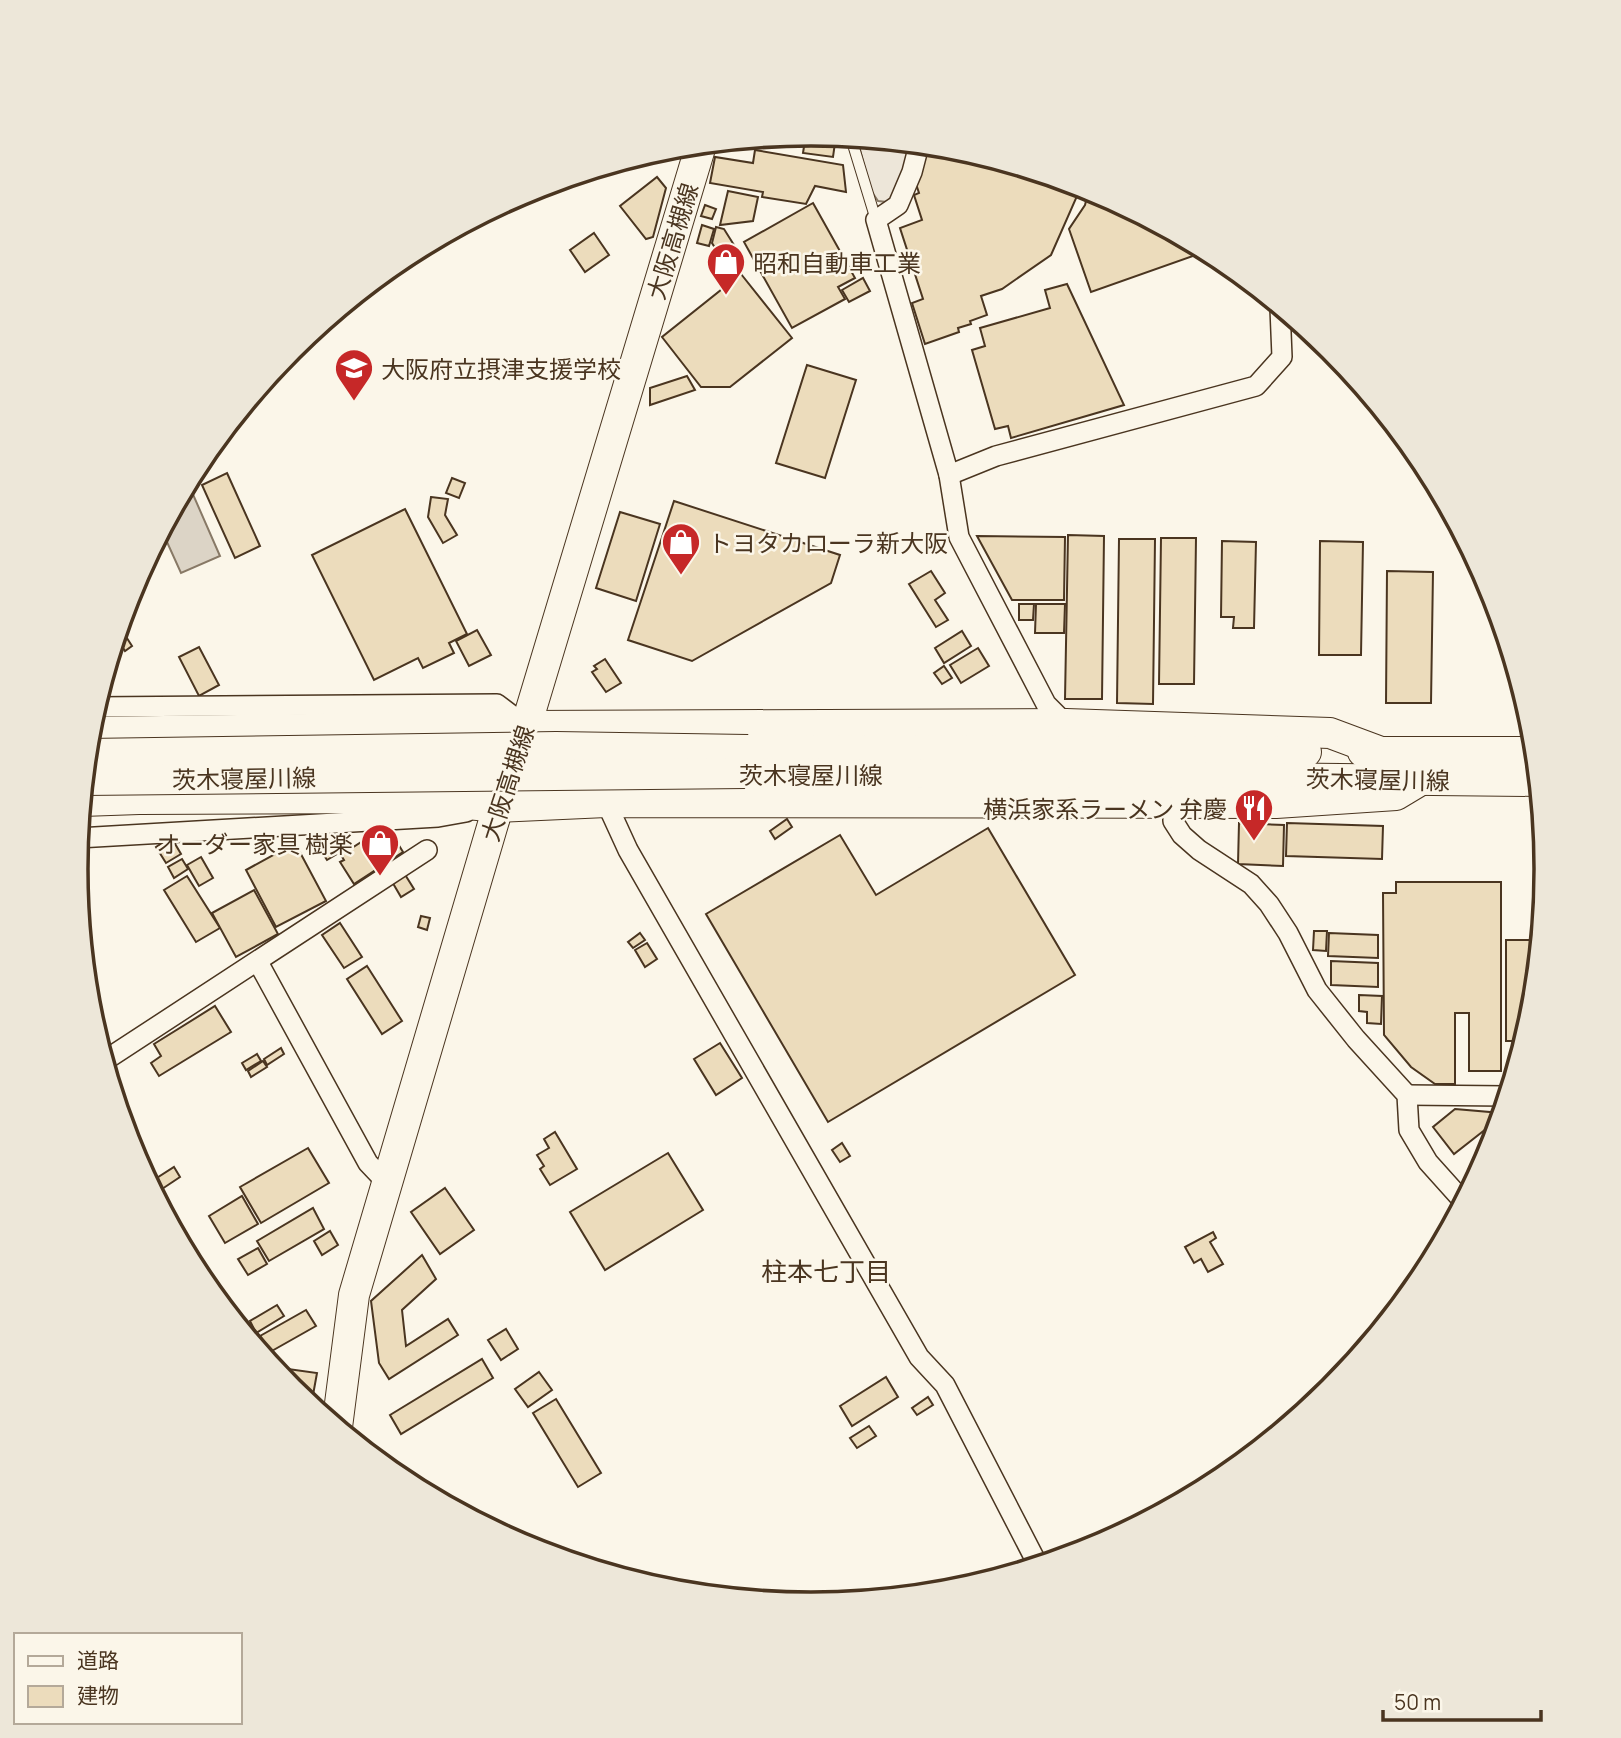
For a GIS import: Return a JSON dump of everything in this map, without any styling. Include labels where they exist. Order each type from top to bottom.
[{"type":"main road","name":"大阪高槻線","points":[[338,1417],[354,1295],[498,807],[526,726],[698,155]]},
{"type":"main road","points":[[100,732],[526,726],[1066,724],[1330,733],[1381,752]]},
{"type":"main road","name":"茨木寝屋川線","points":[[97,754],[556,747],[746,761],[1421,780],[1528,780]]},
{"type":"main road","name":"茨木寝屋川線","points":[[93,780],[746,761],[1524,752]]},
{"type":"main road","points":[[91,801],[407,799],[498,807],[606,803],[1276,803],[1396,795],[1421,780]]},
{"type":"street","points":[[917,154],[898,205],[876,220],[949,475],[959,537],[1046,704],[1066,724]]},
{"type":"street","points":[[949,475],[996,456],[1256,386],[1282,357],[1280,320]]},
{"type":"street","points":[[106,707],[497,704],[526,726]]},
{"type":"street","points":[[606,803],[628,850],[919,1357],[945,1385],[1034,1557]]},
{"type":"street","points":[[1173,804],[1173,821],[1182,835],[1199,850],[1251,884],[1269,904],[1288,933],[1317,990],[1356,1039],[1407,1095],[1409,1130],[1428,1162],[1457,1194]]},
{"type":"street","points":[[89,837],[438,817],[498,807]]},
{"type":"street","points":[[112,1056],[427,850]]},
{"type":"street","points":[[258,962],[368,1163],[387,1183]]},
{"type":"street","points":[[1407,1095],[1497,1096]]},
{"type":"lane","points":[[854,148],[876,220]]},
{"type":"shaded area","points":[[860,148],[909,153],[897,193],[887,202],[878,201],[870,189]]},
{"type":"shaded area","points":[[193,493],[220,556],[181,573],[166,541]]},
{"type":"building","points":[[804,146],[834,147],[833,157],[803,153]]},
{"type":"building","points":[[755,150],[843,165],[846,192],[815,186],[806,204],[762,197],[763,192],[710,183],[715,157],[753,163]]},
{"type":"building","points":[[926,155],[998,171],[1077,197],[1051,255],[1002,289],[981,296],[987,315],[958,328],[959,332],[925,344],[912,303],[923,299],[900,228],[922,220],[914,195],[919,193],[916,184]]},
{"type":"building","points":[[657,177],[666,188],[653,237],[646,239],[620,206]]},
{"type":"building","points":[[728,191],[758,197],[753,221],[720,225]]},
{"type":"building","points":[[1086,201],[1130,221],[1193,256],[1091,292],[1069,229]]},
{"type":"building","points":[[813,203],[855,278],[838,287],[845,299],[792,328],[744,242]]},
{"type":"building","points":[[705,205],[716,209],[712,219],[701,216]]},
{"type":"building","points":[[702,225],[714,229],[709,246],[697,243]]},
{"type":"building","points":[[716,227],[724,229],[744,261],[729,270],[712,243]]},
{"type":"building","points":[[594,233],[609,255],[585,272],[570,250]]},
{"type":"building","points":[[741,274],[792,338],[730,387],[701,387],[662,337]]},
{"type":"building","points":[[863,278],[870,291],[849,302],[842,290]]},
{"type":"building","points":[[1067,284],[1124,405],[1011,438],[1008,426],[995,429],[972,350],[985,346],[980,328],[1050,308],[1045,290]]},
{"type":"building","points":[[807,365],[856,380],[825,478],[776,463]]},
{"type":"building","points":[[687,376],[695,390],[650,405],[650,388]]},
{"type":"building","points":[[227,473],[260,546],[235,558],[202,485]]},
{"type":"building","points":[[452,478],[465,483],[459,498],[446,493]]},
{"type":"building","points":[[431,497],[448,499],[445,515],[457,535],[443,543],[428,517]]},
{"type":"building","points":[[674,501],[840,555],[831,583],[692,661],[628,640]]},
{"type":"building","points":[[405,509],[467,634],[449,643],[454,653],[423,668],[418,658],[374,680],[312,555]]},
{"type":"building","points":[[620,512],[660,524],[636,601],[596,588]]},
{"type":"building","points":[[1068,535],[1104,536],[1102,699],[1065,699]]},
{"type":"building","points":[[977,536],[1065,537],[1064,600],[1012,600]]},
{"type":"building","points":[[1161,538],[1196,538],[1194,684],[1159,684]]},
{"type":"building","points":[[1119,539],[1155,539],[1153,704],[1117,703]]},
{"type":"building","points":[[1222,541],[1256,542],[1254,628],[1233,628],[1234,617],[1221,617]]},
{"type":"building","points":[[1320,541],[1363,542],[1361,655],[1319,655]]},
{"type":"building","points":[[931,571],[945,593],[935,600],[948,620],[936,627],[909,584]]},
{"type":"building","points":[[1387,571],[1433,572],[1431,703],[1386,703]]},
{"type":"building","points":[[1019,604],[1034,604],[1033,620],[1019,620]]},
{"type":"building","points":[[1036,604],[1065,604],[1064,633],[1035,633]]},
{"type":"building","points":[[477,630],[491,655],[469,666],[456,641]]},
{"type":"building","points":[[962,631],[971,646],[944,663],[935,648]]},
{"type":"building","points":[[126,637],[132,646],[125,651],[123,647]]},
{"type":"building","points":[[199,647],[219,685],[199,696],[179,657]]},
{"type":"building","points":[[978,648],[989,666],[961,683],[950,665]]},
{"type":"building","points":[[605,659],[621,683],[606,692],[592,672],[597,669],[594,666]]},
{"type":"building","points":[[944,666],[952,678],[942,684],[934,673]]},
{"type":"building","points":[[787,819],[792,827],[775,839],[770,831]]},
{"type":"building","points":[[1239,823],[1284,825],[1283,866],[1238,864]]},
{"type":"building","points":[[1287,823],[1383,826],[1382,859],[1286,856]]},
{"type":"building","points":[[988,828],[1075,975],[828,1122],[706,914],[840,835],[876,895]]},
{"type":"building","points":[[390,831],[403,852],[354,884],[340,862],[344,860],[341,855],[366,839],[369,844]]},
{"type":"building","points":[[323,832],[337,854],[327,860],[313,838]]},
{"type":"building","points":[[171,837],[181,854],[166,863],[156,847]]},
{"type":"building","points":[[295,843],[326,901],[276,927],[246,870]]},
{"type":"building","points":[[201,857],[213,878],[199,886],[187,865]]},
{"type":"building","points":[[182,859],[188,869],[174,878],[168,867]]},
{"type":"building","points":[[404,873],[414,889],[401,897],[391,880]]},
{"type":"building","points":[[187,876],[220,928],[196,942],[164,890]]},
{"type":"building","points":[[1396,882],[1501,882],[1501,1071],[1469,1071],[1469,1013],[1455,1013],[1455,1084],[1435,1084],[1411,1067],[1384,1035],[1383,893],[1396,893]]},
{"type":"building","points":[[254,890],[278,934],[236,957],[212,913]]},
{"type":"building","points":[[421,916],[430,918],[427,930],[418,927]]},
{"type":"building","points":[[340,923],[362,957],[344,968],[322,935]]},
{"type":"building","points":[[1314,931],[1327,931],[1326,951],[1313,950]]},
{"type":"building","points":[[640,933],[645,940],[633,948],[628,942]]},
{"type":"building","points":[[1329,933],[1378,935],[1378,958],[1328,956]]},
{"type":"building","points":[[1506,940],[1529,940],[1520,1010],[1513,1041],[1506,1041]]},
{"type":"building","points":[[647,943],[657,959],[645,967],[635,950]]},
{"type":"building","points":[[1331,961],[1378,963],[1378,987],[1331,985]]},
{"type":"building","points":[[367,966],[402,1021],[382,1034],[347,979]]},
{"type":"building","points":[[1359,995],[1382,996],[1381,1024],[1367,1023],[1367,1012],[1359,1011]]},
{"type":"building","points":[[215,1006],[231,1032],[159,1076],[151,1063],[161,1056],[154,1044]]},
{"type":"building","points":[[720,1043],[742,1078],[716,1095],[694,1059]]},
{"type":"building","points":[[281,1048],[284,1054],[267,1065],[264,1059]]},
{"type":"building","points":[[257,1054],[261,1061],[246,1070],[242,1063]]},
{"type":"building","points":[[263,1061],[267,1067],[251,1077],[248,1071]]},
{"type":"building","points":[[1455,1109],[1491,1112],[1484,1131],[1454,1154],[1433,1127]]},
{"type":"building","points":[[555,1132],[577,1169],[550,1185],[540,1169],[544,1166],[537,1155],[549,1148],[544,1139]]},
{"type":"building","points":[[842,1143],[850,1156],[840,1162],[832,1150]]},
{"type":"building","points":[[308,1148],[329,1183],[261,1223],[240,1187]]},
{"type":"building","points":[[668,1153],[703,1210],[605,1270],[570,1212]]},
{"type":"building","points":[[174,1167],[180,1177],[162,1189],[157,1178]]},
{"type":"building","points":[[445,1188],[474,1230],[440,1254],[411,1212]]},
{"type":"building","points":[[242,1196],[258,1224],[225,1243],[209,1216]]},
{"type":"building","points":[[313,1208],[324,1229],[269,1261],[257,1241]]},
{"type":"building","points":[[330,1231],[338,1245],[322,1255],[314,1241]]},
{"type":"building","points":[[1213,1232],[1216,1238],[1210,1242],[1223,1264],[1208,1272],[1201,1259],[1194,1263],[1185,1247]]},
{"type":"building","points":[[258,1248],[267,1264],[248,1275],[238,1259]]},
{"type":"building","points":[[422,1255],[436,1279],[402,1310],[406,1346],[448,1319],[458,1335],[389,1379],[379,1363],[371,1301]]},
{"type":"building","points":[[277,1305],[284,1316],[256,1333],[250,1321]]},
{"type":"building","points":[[306,1310],[316,1326],[272,1351],[260,1336]]},
{"type":"building","points":[[506,1329],[518,1349],[501,1360],[488,1340]]},
{"type":"building","points":[[482,1359],[493,1378],[401,1434],[390,1415]]},
{"type":"building","points":[[289,1369],[317,1373],[313,1393]]},
{"type":"building","points":[[539,1372],[552,1390],[528,1407],[515,1389]]},
{"type":"building","points":[[886,1377],[898,1397],[852,1426],[840,1406]]},
{"type":"building","points":[[928,1397],[933,1405],[917,1415],[912,1408]]},
{"type":"building","points":[[556,1399],[601,1473],[578,1487],[533,1413]]},
{"type":"building","points":[[869,1426],[876,1436],[857,1448],[850,1438]]},
{"type":"place","name":"昭和自動車工業","points":[[726,296]]},
{"type":"place","name":"大阪府立摂津支援学校","points":[[354,402]]},
{"type":"place","name":"トヨタカローラ新大阪","points":[[681,576]]},
{"type":"place","name":"横浜家系ラーメン 弁慶","points":[[1254,842]]},
{"type":"place","name":"オーダー家具 樹楽","points":[[380,877]]},
{"type":"district","name":"柱本七丁目","points":[[826,1271]]}]
